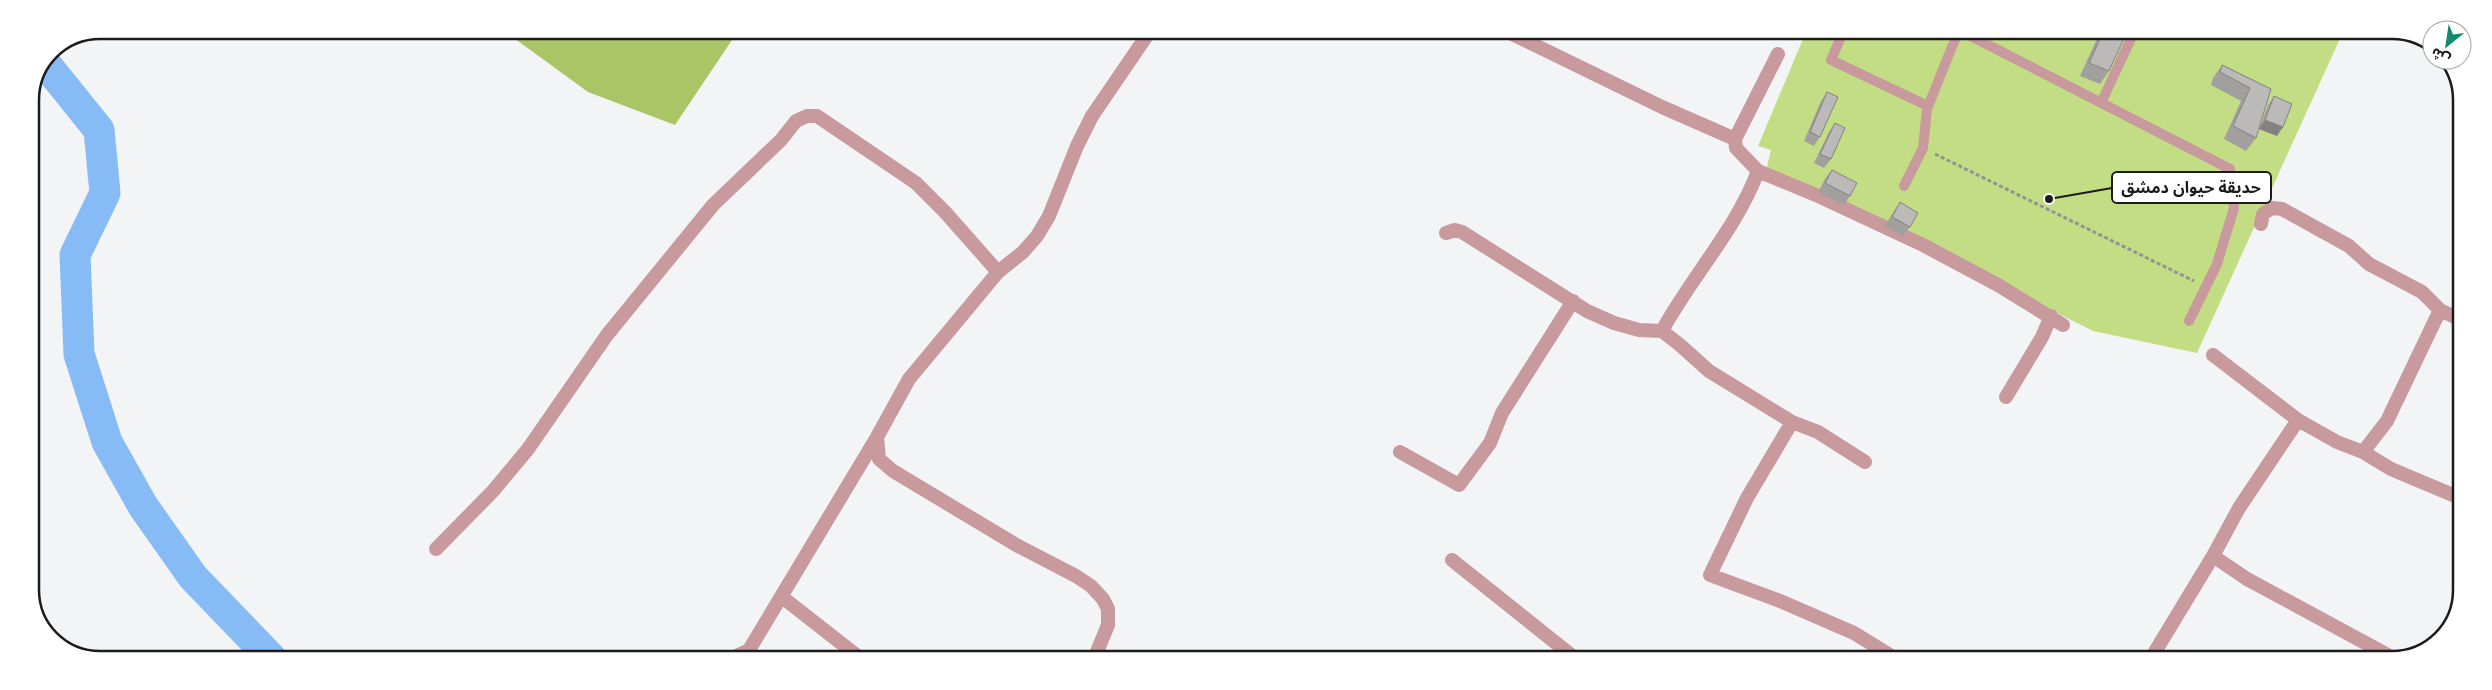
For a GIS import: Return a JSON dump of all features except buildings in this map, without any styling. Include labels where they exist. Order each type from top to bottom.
[{"type":"street","points":[[747,651],[782,597],[877,438],[909,379],[998,272],[1023,252],[1037,236],[1049,216],[1077,146],[1092,116],[1145,39]]},
{"type":"street","points":[[1522,39],[1654,103],[1735,139]]},
{"type":"street","points":[[1778,54],[1735,139],[1736,148],[1758,171],[1816,195],[1923,246],[2051,316],[2063,325]]},
{"type":"street","points":[[436,549],[493,491],[528,449],[607,335],[714,205],[781,140],[796,121],[807,116],[817,116],[916,183],[945,212],[998,272]]},
{"type":"street","points":[[1662,331],[1677,303],[1731,225],[1751,190],[1758,171]]},
{"type":"street","points":[[2261,224],[2263,214],[2272,208],[2282,209],[2349,246],[2369,264],[2422,292],[2440,310],[2453,316]]},
{"type":"street","points":[[1446,233],[1455,230],[1462,232],[1586,311],[1614,323],[1639,330],[1662,331],[1709,371],[1792,422],[1818,432],[1865,462]]},
{"type":"street","points":[[1400,452],[1459,485],[1490,443],[1502,413],[1573,301]]},
{"type":"street","points":[[2363,452],[2387,421],[2440,310]]},
{"type":"street","points":[[2006,398],[2042,337],[2051,316]]},
{"type":"street","points":[[2212,355],[2298,420],[2338,442],[2363,452],[2390,469],[2453,495]]},
{"type":"street","points":[[2155,651],[2213,556],[2239,508],[2298,420]]},
{"type":"street","points":[[1792,422],[1747,498],[1710,575],[1780,601],[1854,633],[1882,651]]},
{"type":"street","points":[[877,438],[879,458],[893,471],[1018,546],[1076,576],[1091,586],[1103,599],[1108,609],[1108,625],[1097,651]]},
{"type":"street","points":[[2213,556],[2246,579],[2380,651]]},
{"type":"street","points":[[1452,560],[1566,651]]},
{"type":"street","points":[[782,597],[851,651]]},
{"type":"lane","points":[[1840,39],[1831,60],[1928,106]]},
{"type":"lane","points":[[1904,186],[1923,148],[1928,106],[1955,39]]},
{"type":"lane","points":[[1977,39],[2230,169],[2234,208],[2217,264],[2189,321]]},
{"type":"lane","points":[[2101,103],[2131,39]]},
{"type":"path","points":[[1923,148],[2206,287]]},
{"type":"green space","points":[[515,39],[733,39],[675,125],[588,92]]},
{"type":"green space","points":[[1803,39],[2340,39],[2197,353],[2093,331],[1767,167],[1771,150],[1758,146]]},
{"type":"waterway","points":[[48,67],[99,130],[105,193],[75,255],[79,354],[107,442],[143,506],[193,577],[264,651]]},
{"type":"place","name":"حديقة حيوان دمشق","points":[[2049,199]]}]
